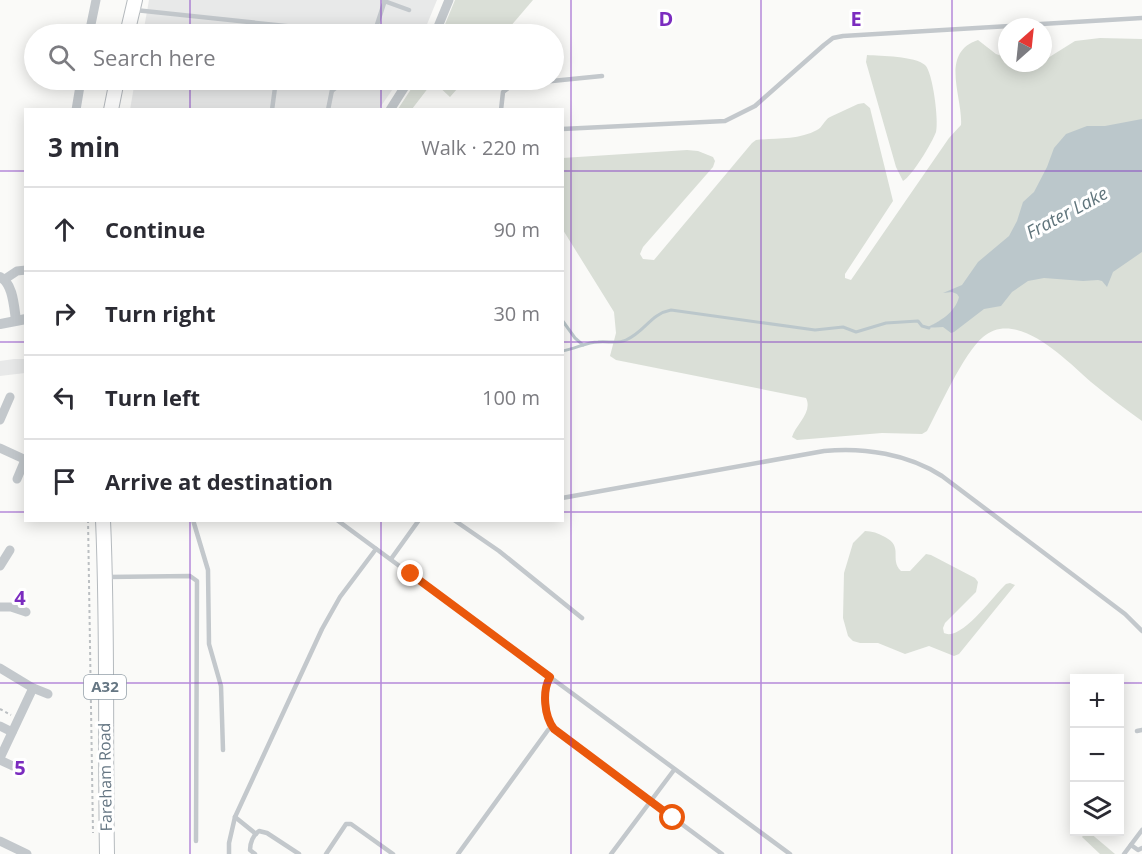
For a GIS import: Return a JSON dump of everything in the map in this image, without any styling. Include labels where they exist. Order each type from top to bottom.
[{"type":"main road","points":[[129,24],[133,5]]},
{"type":"main road","points":[[111,108],[115,90]]},
{"type":"main road","name":"Fareham Road","points":[[103,522],[106,854]]},
{"type":"street","points":[[91,24],[96,0]]},
{"type":"street","points":[[439,24],[449,0]]},
{"type":"street","points":[[76,108],[79,90]]},
{"type":"street","points":[[391,108],[403,90]]},
{"type":"street","points":[[0,324],[21,320],[3,278],[24,270]]},
{"type":"street","points":[[1,414],[10,397]]},
{"type":"street","points":[[0,448],[24,460]]},
{"type":"street","points":[[17,479],[24,462]]},
{"type":"street","points":[[0,566],[10,550]]},
{"type":"street","points":[[0,607],[11,607],[26,612]]},
{"type":"street","points":[[0,668],[33,688],[48,694]]},
{"type":"street","points":[[15,767],[0,759],[33,688]]},
{"type":"street","points":[[0,726],[12,732]]},
{"type":"street","points":[[0,841],[27,854]]},
{"type":"lane","points":[[377,24],[384,0],[409,10]]},
{"type":"lane","points":[[133,5],[273,24]]},
{"type":"lane","points":[[564,129],[725,121],[754,106],[824,45],[833,38],[843,36],[1142,18]]},
{"type":"lane","points":[[564,80],[602,76]]},
{"type":"lane","points":[[272,108],[275,90]]},
{"type":"lane","points":[[328,108],[333,90]]},
{"type":"lane","points":[[501,108],[503,92],[506,90]]},
{"type":"lane","points":[[564,498],[824,451],[853,449],[886,454],[916,463],[942,476],[1125,614],[1142,631]]},
{"type":"lane","points":[[194,522],[208,570],[208,644],[220,686],[223,750]]},
{"type":"lane","points":[[340,522],[790,854]]},
{"type":"lane","points":[[391,560],[418,522]]},
{"type":"lane","points":[[456,522],[494,547],[582,618]]},
{"type":"lane","points":[[229,854],[235,817],[322,629],[340,597],[376,549]]},
{"type":"lane","points":[[105,577],[190,576],[196,581],[196,841]]},
{"type":"lane","points":[[550,677],[547,684],[546,708],[548,720],[552,726],[722,854]]},
{"type":"lane","points":[[458,854],[548,730]]},
{"type":"lane","points":[[611,854],[674,770]]},
{"type":"lane","points":[[235,817],[256,834]]},
{"type":"lane","points":[[326,854],[346,824],[351,824],[393,854]]},
{"type":"lane","points":[[1124,854],[1142,830]]},
{"type":"lane","points":[[255,854],[250,847],[259,831],[299,854]]},
{"type":"lane","points":[[1131,845],[1138,850],[1142,848]]},
{"type":"path","points":[[88,522],[94,842]]},
{"type":"shaded area","points":[[149,0],[437,0],[427,24],[145,24]]},
{"type":"shaded area","points":[[455,0],[533,0],[513,24],[445,24]]},
{"type":"shaded area","points":[[1100,38],[1142,39],[1142,189],[970,303],[928,328],[954,324],[1142,198],[1142,421],[1041,341],[1026,333],[1011,329],[996,330],[983,337],[975,345],[960,368],[927,431],[922,434],[882,433],[797,440],[792,437],[806,413],[808,403],[806,398],[616,360],[610,356],[616,333],[614,312],[564,232],[564,158],[687,150],[698,151],[713,157],[715,161],[713,167],[643,247],[640,254],[643,259],[654,260],[756,140],[795,137],[810,133],[819,129],[830,117],[864,103],[870,108],[893,201],[845,274],[845,278],[851,280],[949,138],[961,125],[956,65],[959,55],[966,46],[978,40],[998,55],[998,72],[1052,72],[1052,55],[1075,41]]},
{"type":"shaded area","points":[[867,55],[898,57],[920,62],[928,69],[931,77],[936,108],[936,132],[921,159],[903,181],[896,167],[866,62]]},
{"type":"shaded area","points":[[133,90],[392,90],[380,108],[130,108]]},
{"type":"shaded area","points":[[410,90],[427,90],[413,108],[399,108]]},
{"type":"shaded area","points":[[442,90],[456,90],[450,97]]},
{"type":"shaded area","points":[[24,359],[24,373],[0,376],[0,361]]},
{"type":"shaded area","points":[[865,531],[877,533],[891,541],[895,549],[896,562],[901,571],[910,571],[926,554],[975,578],[978,582],[976,592],[945,623],[944,633],[951,634],[959,631],[977,616],[1006,584],[1015,585],[959,654],[954,656],[929,646],[905,654],[878,643],[853,641],[848,636],[843,618],[844,573],[853,543]]},
{"type":"shaded area","points":[[1094,836],[1115,854],[1100,854],[1082,837]]},
{"type":"water","name":"Frater Lake","points":[[1142,119],[1142,252],[1113,272],[1107,287],[1098,280],[1044,278],[1028,281],[1012,292],[1001,306],[984,309],[954,332],[951,333],[943,327],[926,328],[946,316],[957,303],[959,297],[957,294],[943,293],[962,285],[978,262],[1009,236],[1023,202],[1034,192],[1054,148],[1066,134],[1087,126],[1105,126]]},
{"type":"waterway","points":[[564,350],[594,342],[623,341],[639,332],[658,315],[671,310],[815,330],[843,327],[856,332],[886,323],[918,321],[922,326],[929,328]]},
{"type":"waterway","points":[[564,323],[583,345]]},
{"type":"route","points":[[411,574],[550,677],[547,684],[546,713],[554,729],[673,818]]}]
